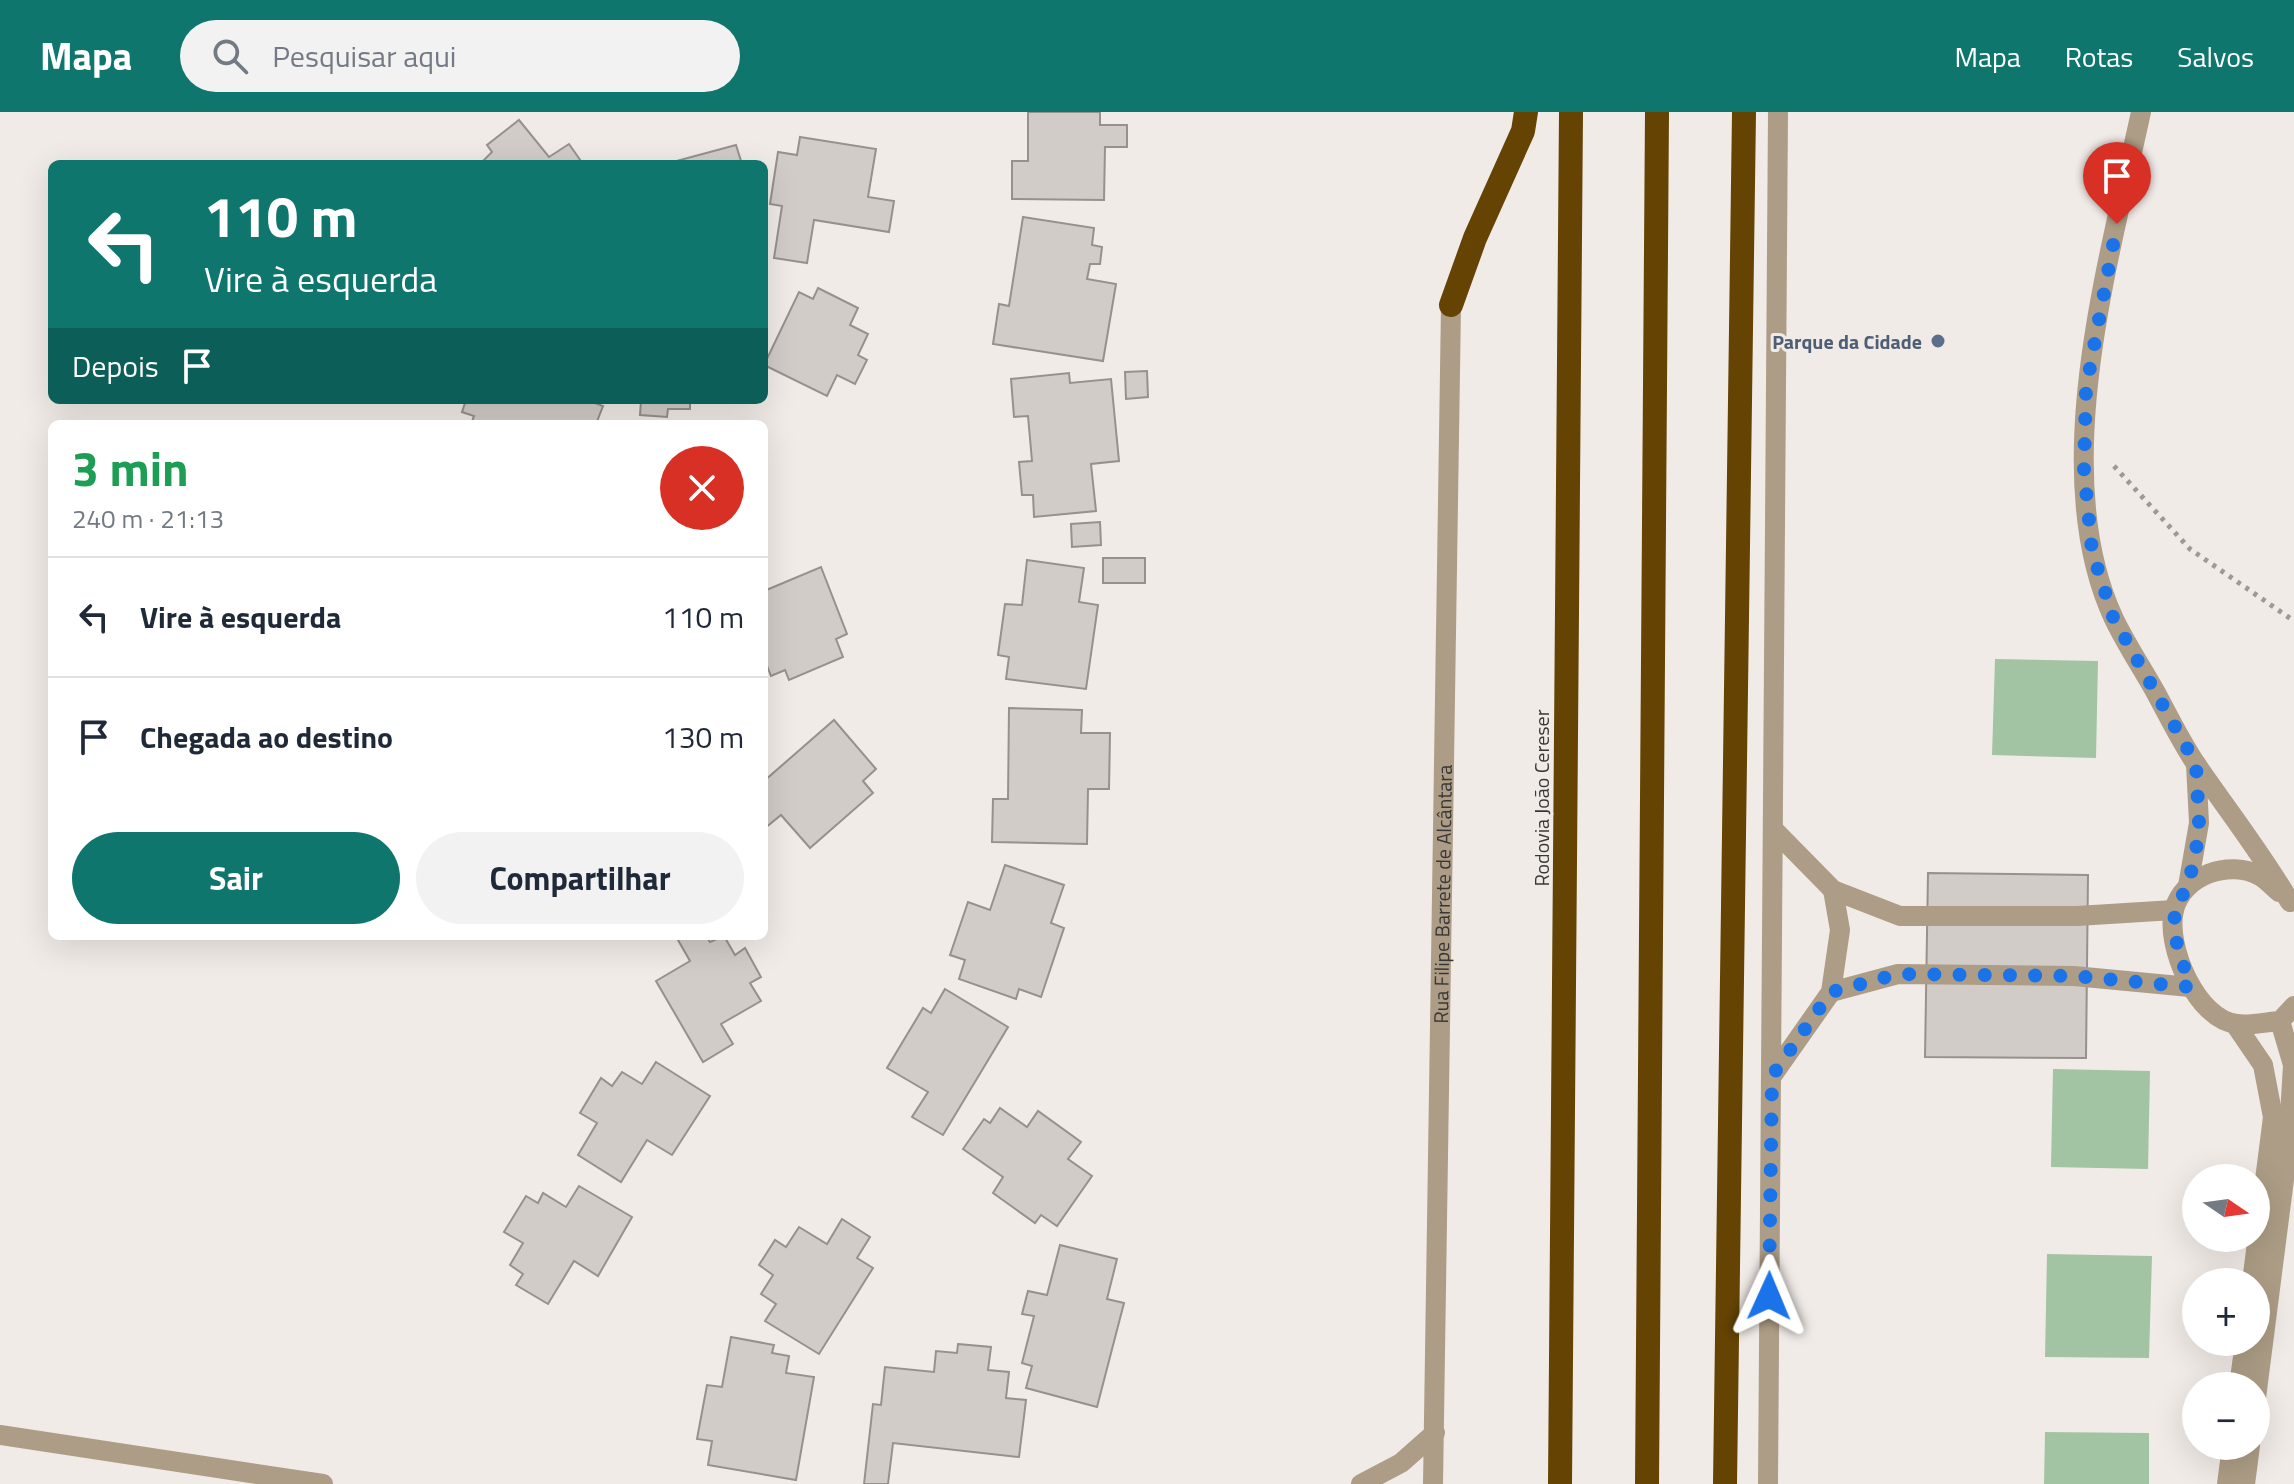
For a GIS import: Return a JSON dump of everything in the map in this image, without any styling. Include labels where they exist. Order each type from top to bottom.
[{"type":"highway","points":[[1451,305],[1475,238],[1523,131],[1526,112]]},
{"type":"highway","name":"Rodovia João Cereser","points":[[1560,1484],[1571,112]]},
{"type":"highway","points":[[1647,1484],[1657,112]]},
{"type":"highway","points":[[1725,1484],[1744,112]]},
{"type":"street","points":[[1768,1484],[1778,112]]},
{"type":"street","points":[[2141,112],[2099,308],[2086,389],[2084,469],[2092,551],[2113,617],[2196,764],[2261,852],[2292,908]]},
{"type":"street","name":"Rua Filipe Barrete de Alcântara","points":[[1433,1484],[1451,305]]},
{"type":"street","points":[[2196,764],[2199,823],[2188,886],[2174,910],[2176,940],[2190,987],[2209,1013],[2235,1024],[2263,1065],[2273,1117],[2254,1268]]},
{"type":"street","points":[[1775,831],[1833,890],[1900,916],[2077,916],[2174,910]]},
{"type":"street","points":[[2188,886],[2210,872],[2234,869],[2260,875],[2292,908]]},
{"type":"street","points":[[1772,1076],[1831,992],[1840,930],[1833,890]]},
{"type":"street","points":[[1831,992],[1898,974],[2074,976],[2190,987]]},
{"type":"street","points":[[2235,1024],[2287,1014],[2293,1065],[2288,1148],[2259,1372]]},
{"type":"street","points":[[1361,1484],[1401,1463],[1435,1433]]},
{"type":"street","points":[[0,1435],[323,1484]]},
{"type":"street","points":[[2227,1484],[2230,1460]]},
{"type":"street","points":[[2245,1484],[2248,1460]]},
{"type":"path","points":[[2085,434],[2190,549],[2294,621]]},
{"type":"green space","points":[[1995,659],[2098,661],[2096,758],[1992,755]]},
{"type":"green space","points":[[2053,1069],[2150,1071],[2148,1169],[2051,1167]]},
{"type":"green space","points":[[2047,1254],[2152,1256],[2149,1358],[2045,1357]]},
{"type":"green space","points":[[2045,1432],[2149,1433],[2149,1484],[2044,1484]]},
{"type":"building","points":[[1028,112],[1100,112],[1100,125],[1127,125],[1127,147],[1105,147],[1104,200],[1012,199],[1012,161],[1028,161]]},
{"type":"building","points":[[519,120],[549,157],[569,144],[580,160],[484,160],[492,152],[487,145]]},
{"type":"building","points":[[800,137],[876,149],[868,197],[894,201],[889,232],[814,220],[807,263],[774,258],[782,206],[770,204],[778,152],[797,155]]},
{"type":"building","points":[[736,145],[741,160],[680,160]]},
{"type":"building","points":[[1023,217],[1094,228],[1092,245],[1102,247],[1100,264],[1090,264],[1087,279],[1116,284],[1103,361],[993,344],[999,304],[1009,306]]},
{"type":"building","points":[[818,288],[858,308],[850,325],[868,334],[858,355],[867,360],[855,384],[837,375],[827,396],[768,367],[768,357],[799,292],[813,299]]},
{"type":"building","points":[[1147,371],[1148,397],[1126,399],[1125,372]]},
{"type":"building","points":[[1069,373],[1070,383],[1111,379],[1119,461],[1091,464],[1096,511],[1034,517],[1033,495],[1022,495],[1019,462],[1032,461],[1028,416],[1014,417],[1011,379]]},
{"type":"building","points":[[465,404],[603,406],[598,420],[472,420],[474,416],[462,412]]},
{"type":"building","points":[[641,404],[690,404],[690,409],[668,409],[667,417],[640,415]]},
{"type":"building","points":[[1100,522],[1101,545],[1072,547],[1071,524]]},
{"type":"building","points":[[1103,558],[1145,558],[1145,583],[1103,583]]},
{"type":"building","points":[[1027,560],[1084,568],[1079,602],[1098,605],[1086,689],[1006,679],[1009,657],[998,655],[1005,604],[1022,605]]},
{"type":"building","points":[[821,567],[847,634],[836,639],[843,657],[789,680],[785,670],[771,676],[768,668],[768,589]]},
{"type":"building","points":[[1009,708],[1082,710],[1081,733],[1110,733],[1109,789],[1088,789],[1087,844],[992,842],[993,799],[1008,799]]},
{"type":"building","points":[[834,720],[876,769],[863,781],[873,793],[810,848],[781,815],[768,826],[768,778]]},
{"type":"building","points":[[1005,865],[1064,885],[1051,923],[1064,928],[1041,997],[1019,989],[1016,999],[959,979],[965,960],[950,955],[968,902],[990,910]]},
{"type":"building","points":[[1928,873],[2088,875],[2086,1058],[1925,1057]]},
{"type":"building","points":[[678,940],[726,940],[735,955],[745,948],[761,977],[750,983],[761,1001],[721,1024],[733,1044],[703,1062],[656,981],[690,961]]},
{"type":"building","points":[[945,989],[1008,1027],[943,1135],[912,1117],[928,1092],[887,1068],[923,1008],[931,1013]]},
{"type":"building","points":[[656,1062],[710,1096],[672,1155],[647,1140],[621,1182],[578,1155],[597,1123],[580,1113],[601,1078],[612,1086],[622,1072],[642,1084]]},
{"type":"building","points":[[1000,1108],[1027,1127],[1038,1111],[1081,1142],[1068,1159],[1092,1176],[1057,1226],[1041,1215],[1035,1223],[993,1193],[1003,1177],[963,1149],[984,1119],[990,1123]]},
{"type":"building","points":[[579,1186],[632,1217],[598,1276],[574,1261],[548,1304],[516,1285],[523,1274],[510,1265],[523,1243],[504,1232],[526,1196],[538,1203],[543,1193],[566,1207]]},
{"type":"building","points":[[842,1219],[870,1237],[857,1258],[873,1268],[819,1354],[765,1321],[776,1304],[761,1294],[773,1275],[759,1265],[775,1240],[786,1247],[799,1227],[827,1244]]},
{"type":"building","points":[[1060,1245],[1117,1259],[1107,1299],[1124,1303],[1097,1407],[1026,1388],[1032,1366],[1022,1363],[1034,1316],[1022,1314],[1028,1291],[1047,1295]]},
{"type":"building","points":[[731,1337],[774,1345],[772,1353],[789,1356],[786,1373],[814,1377],[796,1480],[708,1465],[712,1441],[697,1439],[707,1385],[722,1387]]},
{"type":"building","points":[[958,1344],[991,1347],[988,1370],[1009,1372],[1006,1398],[1026,1400],[1019,1457],[893,1443],[888,1484],[864,1484],[873,1404],[881,1405],[885,1367],[934,1372],[936,1351],[957,1353]]},
{"type":"place","name":"Parque da Cidade","points":[[1938,341]]},
{"type":"route","points":[[1769,1296],[1772,1076],[1831,992],[1898,974],[2074,976],[2190,987],[2176,940],[2174,910],[2188,886],[2196,851],[2199,823],[2196,764],[2113,617],[2092,551],[2084,469],[2086,389],[2117,224]]}]
